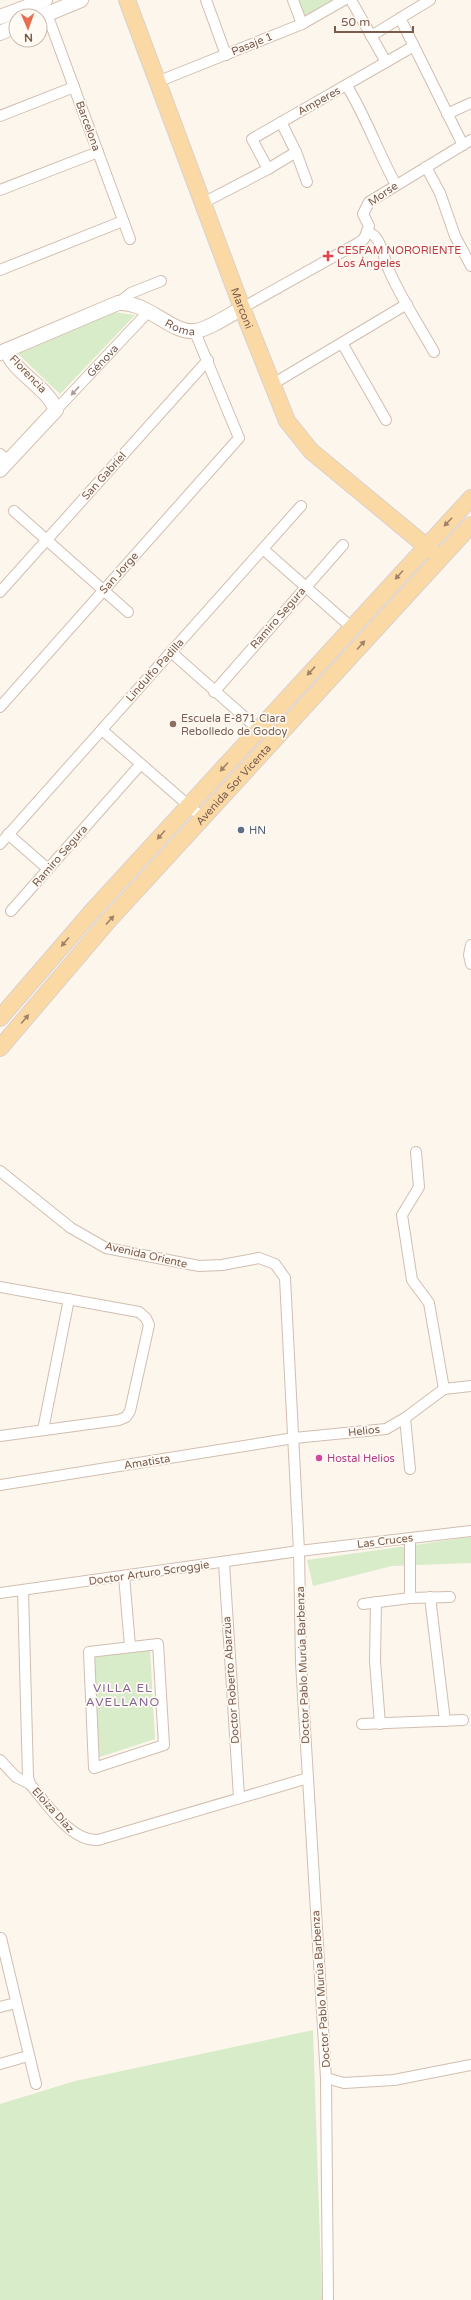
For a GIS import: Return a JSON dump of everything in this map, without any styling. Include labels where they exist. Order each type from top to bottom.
[{"type":"main road","name":"Marconi","points":[[127,0],[271,385],[287,421],[303,442],[440,558]]},
{"type":"main road","name":"Avenida Sor Vicenta","points":[[0,1018],[90,913],[471,498]]},
{"type":"main road","name":"Avenida Sor Vicenta","points":[[0,1048],[109,920],[471,525]]},
{"type":"street","points":[[0,17],[45,0]]},
{"type":"street","points":[[48,13],[81,0]]},
{"type":"street","points":[[206,0],[226,55]]},
{"type":"street","points":[[293,0],[302,24]]},
{"type":"street","name":"Pasaje 1","points":[[157,82],[302,24],[344,0]]},
{"type":"street","points":[[351,0],[386,62]]},
{"type":"street","points":[[371,36],[430,0]]},
{"type":"street","points":[[400,18],[448,114],[467,142]]},
{"type":"street","name":"Barcelona","points":[[48,25],[74,87],[130,239]]},
{"type":"street","name":"Amperes","points":[[268,169],[252,139],[414,46]]},
{"type":"street","points":[[346,86],[362,111],[378,152],[396,185]]},
{"type":"street","points":[[0,116],[74,87]]},
{"type":"street","points":[[448,114],[471,103]]},
{"type":"street","points":[[281,122],[296,152],[307,182]]},
{"type":"street","name":"Morse","points":[[368,233],[369,226],[363,214],[364,208],[369,202],[467,142]]},
{"type":"street","points":[[0,190],[98,152]]},
{"type":"street","points":[[203,203],[268,169],[296,152]]},
{"type":"street","points":[[426,167],[440,193],[454,236],[471,266]]},
{"type":"street","points":[[0,270],[123,221]]},
{"type":"street","points":[[242,308],[358,244],[368,233],[374,236],[379,243],[389,270],[434,352]]},
{"type":"street","points":[[4,351],[118,303],[131,293],[161,280]]},
{"type":"street","name":"Roma","points":[[118,303],[134,304],[180,328],[195,332],[242,308]]},
{"type":"street","points":[[271,385],[407,304]]},
{"type":"street","name":"Génova","points":[[3,462],[54,404],[149,311]]},
{"type":"street","points":[[195,332],[208,360]]},
{"type":"street","points":[[342,343],[386,420]]},
{"type":"street","name":"Florencia","points":[[4,351],[54,404]]},
{"type":"street","name":"San Jorge","points":[[0,707],[239,438],[208,360]]},
{"type":"street","name":"San Gabriel","points":[[0,592],[208,360]]},
{"type":"street","name":"Lindulfo Padilla","points":[[0,844],[302,506]]},
{"type":"street","points":[[14,511],[46,541],[104,589],[128,612]]},
{"type":"street","name":"Ramiro Segura","points":[[214,692],[343,545]]},
{"type":"street","points":[[263,549],[305,588],[352,627]]},
{"type":"street","points":[[171,652],[214,692],[258,729]]},
{"type":"street","points":[[102,730],[140,765],[203,818]]},
{"type":"street","name":"Ramiro Segura","points":[[11,911],[140,765]]},
{"type":"street","points":[[8,834],[48,869]]},
{"type":"street","points":[[471,945],[468,955],[471,964]]},
{"type":"street","points":[[416,1152],[419,1187],[402,1215],[412,1280],[429,1303],[444,1389],[471,1386]]},
{"type":"street","name":"Avenida Oriente","points":[[0,1171],[71,1228],[106,1248],[199,1266],[222,1265],[250,1259],[268,1260]]},
{"type":"street","name":"Doctor Pablo Murúa Barbenza","points":[[268,1260],[275,1264],[285,1278],[299,1551],[301,1662],[326,2078],[328,2300]]},
{"type":"street","points":[[0,1287],[139,1312],[146,1318],[149,1326],[130,1411],[126,1417],[119,1420],[0,1436]]},
{"type":"street","points":[[43,1430],[69,1299]]},
{"type":"street","name":"Helios","points":[[294,1438],[386,1428],[405,1418],[444,1389]]},
{"type":"street","points":[[405,1418],[410,1469]]},
{"type":"street","name":"Amatista","points":[[0,1485],[294,1438]]},
{"type":"street","name":"Las Cruces","points":[[299,1551],[471,1531]]},
{"type":"street","points":[[410,1539],[410,1598]]},
{"type":"street","name":"Doctor Arturo Scroggie","points":[[0,1593],[224,1563],[299,1551]]},
{"type":"street","name":"Doctor Roberto Abarzúa","points":[[224,1563],[239,1797]]},
{"type":"street","points":[[124,1576],[130,1646]]},
{"type":"street","name":"Eloiza Díaz","points":[[23,1590],[30,1784],[73,1833],[88,1841],[98,1840],[239,1797],[308,1778]]},
{"type":"street","points":[[430,1597],[445,1720]]},
{"type":"street","points":[[363,1604],[410,1598],[450,1597]]},
{"type":"street","points":[[376,1602],[375,1661],[380,1724]]},
{"type":"street","points":[[158,1644],[164,1745],[94,1768],[89,1652],[130,1646],[158,1644]]},
{"type":"street","points":[[362,1724],[463,1720]]},
{"type":"street","points":[[0,1760],[16,1777],[30,1784]]},
{"type":"street","points":[[0,1938],[36,2084]]},
{"type":"street","points":[[0,2007],[16,2003]]},
{"type":"street","points":[[0,2064],[28,2056]]},
{"type":"street","points":[[326,2078],[344,2083],[394,2080],[471,2065]]},
{"type":"green space","points":[[298,0],[333,0],[304,17]]},
{"type":"green space","points":[[114,312],[135,315],[60,394],[17,353]]},
{"type":"green space","points":[[471,1537],[471,1563],[392,1566],[313,1586],[307,1560]]},
{"type":"green space","points":[[150,1648],[155,1739],[97,1758],[92,1655]]},
{"type":"green space","points":[[313,2030],[322,2300],[0,2300],[0,2104],[75,2081]]},
{"type":"place","name":"CESFAM NORORIENTE Los Ángeles","points":[[328,256]]},
{"type":"place","name":"Escuela E-871 Clara Rebolledo de Godoy","points":[[173,724]]},
{"type":"place","name":"HN","points":[[241,830]]},
{"type":"place","name":"Hostal Helios","points":[[319,1458]]},
{"type":"district","name":"VILLA EL AVELLANO","points":[[123,1695]]}]
